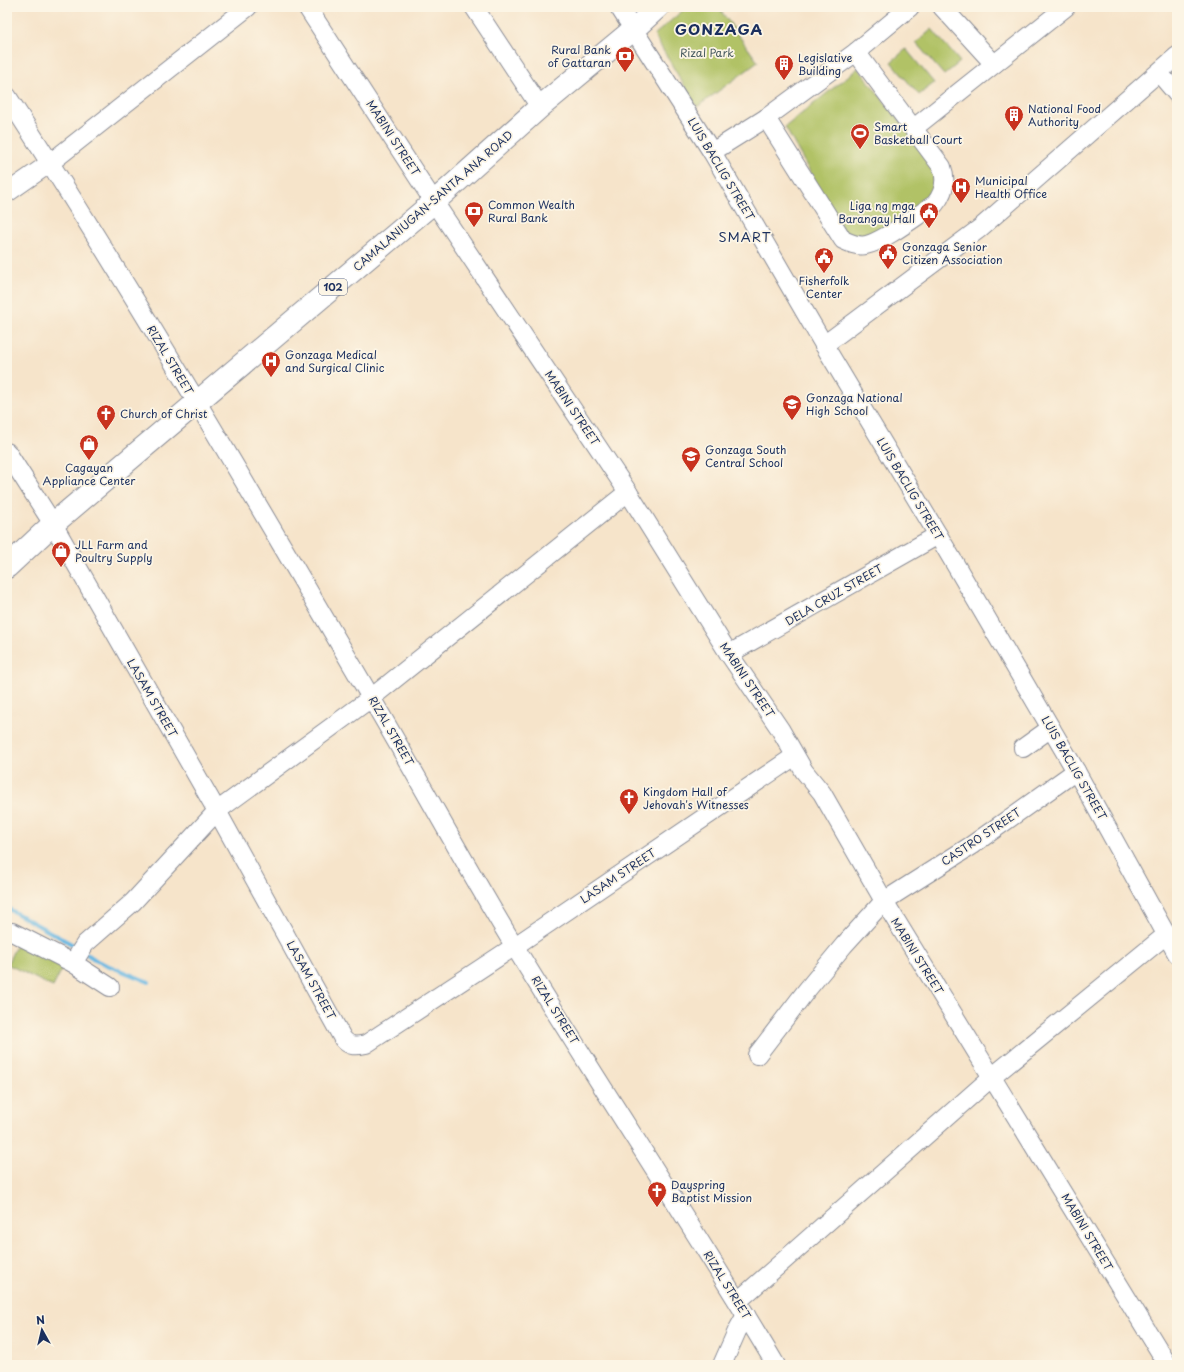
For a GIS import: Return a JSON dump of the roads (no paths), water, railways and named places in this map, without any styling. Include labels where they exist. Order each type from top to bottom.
[{"type":"main road","name":"CAMALANIUGAN-SANTA ANA ROAD","points":[[7,566],[53,524],[196,402],[434,202],[540,107],[634,29],[658,7]]},
{"type":"street","points":[[7,193],[50,163],[248,7]]},
{"type":"street","name":"MABINI STREET","points":[[308,7],[434,202],[628,492],[728,654],[780,729],[795,756],[822,793],[884,901],[1168,1365]]},
{"type":"street","points":[[474,7],[540,107]]},
{"type":"street","name":"LUIS BACLIG STREET","points":[[619,7],[712,152],[824,345],[938,535],[1076,771],[1177,954]]},
{"type":"street","points":[[712,152],[766,118],[856,52],[910,7]]},
{"type":"street","points":[[942,7],[994,64]]},
{"type":"street","points":[[914,128],[1066,7]]},
{"type":"street","points":[[766,118],[843,240],[861,246],[881,240],[935,204],[942,193],[945,180],[942,167],[856,52]]},
{"type":"street","points":[[824,345],[979,229],[1177,56]]},
{"type":"street","points":[[1158,73],[1177,94]]},
{"type":"street","name":"RIZAL STREET","points":[[7,96],[50,163],[196,402],[371,698],[515,946],[742,1308],[776,1365]]},
{"type":"street","name":"LASAM STREET","points":[[7,452],[53,524],[217,811],[343,1039],[351,1045],[356,1046],[366,1044],[515,946],[795,756]]},
{"type":"street","points":[[73,963],[85,944],[133,902],[217,811],[371,698],[628,492]]},
{"type":"street","name":"DELA CRUZ STREET","points":[[728,654],[938,535]]},
{"type":"street","points":[[1023,748],[1051,728]]},
{"type":"street","name":"CASTRO STREET","points":[[757,1055],[806,991],[844,945],[884,901],[972,845],[1076,771]]},
{"type":"street","points":[[12,932],[73,963],[110,987]]},
{"type":"street","points":[[722,1365],[737,1331],[742,1308],[992,1077],[1166,935]]},
{"type":"waterway","points":[[7,908],[77,947]]},
{"type":"waterway","points":[[84,952],[97,961],[149,982]]},
{"type":"place","name":"Rural Bank of Gattaran","points":[[625,73]]},
{"type":"place","name":"Legislative Building","points":[[784,81]]},
{"type":"place","name":"National Food Authority","points":[[1014,132]]},
{"type":"place","name":"Smart Basketball Court","points":[[860,150]]},
{"type":"place","name":"Municipal Health Office","points":[[961,204]]},
{"type":"place","name":"Common Wealth Rural Bank","points":[[474,228]]},
{"type":"place","name":"Liga ng mga Barangay Hall","points":[[929,229]]},
{"type":"place","name":"Gonzaga Senior Citizen Association","points":[[888,270]]},
{"type":"place","name":"Fisherfolk Center","points":[[824,274]]},
{"type":"place","name":"Gonzaga Medical and Surgical Clinic","points":[[271,378]]},
{"type":"place","name":"Gonzaga National High School","points":[[792,421]]},
{"type":"place","name":"Church of Christ","points":[[106,431]]},
{"type":"place","name":"Cagayan Appliance Center","points":[[89,461]]},
{"type":"place","name":"Gonzaga South Central School","points":[[691,473]]},
{"type":"place","name":"JLL Farm and Poultry Supply","points":[[61,568]]},
{"type":"place","name":"Kingdom Hall of Jehovah's Witnesses","points":[[629,815]]},
{"type":"place","name":"Dayspring Baptist Mission","points":[[657,1208]]},
{"type":"district","name":"GONZAGA","points":[[719,30]]},
{"type":"district","name":"SMART","points":[[745,237]]},
{"type":"park label","name":"Rizal Park","points":[[707,53]]}]
